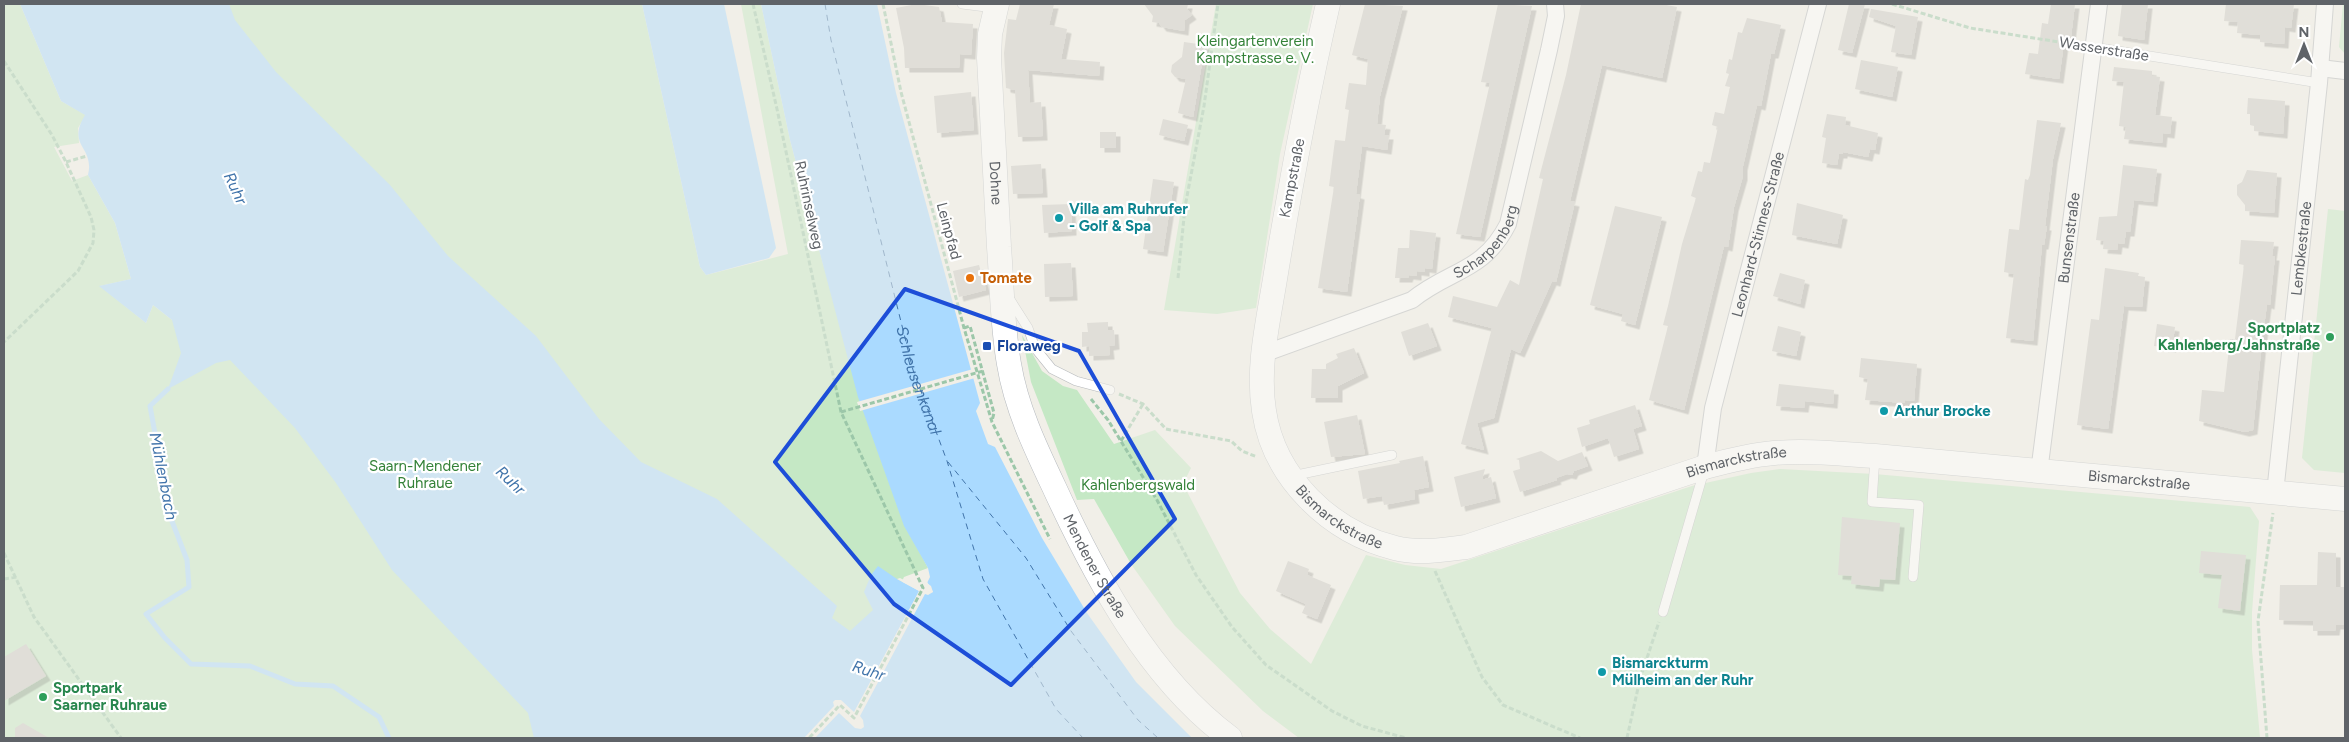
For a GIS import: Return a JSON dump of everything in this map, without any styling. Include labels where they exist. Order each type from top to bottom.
[{"type":"main road","name":"Kampstraße","points":[[1263,354],[1288,195],[1328,4]]},
{"type":"main road","name":"Dohne","points":[[996,6],[990,34],[989,58],[1008,364]]},
{"type":"main road","name":"Bismarckstraße","points":[[1263,354],[1261,389],[1264,413],[1270,435],[1300,489],[1327,516],[1358,535],[1396,548],[1429,551],[1466,547],[1705,466],[1733,459],[1774,453],[1810,452],[1875,456],[2345,499]]},
{"type":"main road","name":"Mendener Straße","points":[[1008,364],[1018,403],[1032,442],[1078,539],[1119,612],[1163,671],[1204,719],[1230,738]]},
{"type":"street","name":"Leonhard-Stinnes-Straße","points":[[1705,466],[1713,408],[1818,4]]},
{"type":"street","name":"Bunsenstraße","points":[[2039,472],[2099,4]]},
{"type":"street","name":"Lembkestraße","points":[[2275,492],[2320,75],[2325,4]]},
{"type":"street","name":"Scharpenberg","points":[[1263,354],[1412,300],[1424,290],[1464,271],[1498,243],[1508,224],[1555,10]]},
{"type":"street","points":[[2320,75],[2345,71]]},
{"type":"lane","points":[[962,4],[996,6]]},
{"type":"lane","name":"Wasserstraße","points":[[2093,47],[2320,75]]},
{"type":"lane","points":[[1002,288],[1028,328],[1035,348],[1052,369],[1076,381],[1110,390]]},
{"type":"lane","points":[[1292,476],[1392,455]]},
{"type":"lane","points":[[1875,456],[1872,502],[1920,505],[1913,577]]},
{"type":"lane","points":[[1663,612],[1705,466]]},
{"type":"path","name":"Ruhrinselweg","points":[[753,4],[778,108],[840,412],[922,588],[854,718],[840,706],[808,738]]},
{"type":"path","name":"Leinpfad","points":[[883,4],[901,92],[964,328],[992,422],[1050,539]]},
{"type":"path","points":[[1178,278],[1185,207],[1204,106],[1218,4]]},
{"type":"path","name":"Wasserstraße","points":[[1892,4],[1970,28],[2093,47]]},
{"type":"path","points":[[4,61],[52,135],[92,217],[94,230],[94,243],[78,271],[4,342]]},
{"type":"path","points":[[66,162],[87,156]]},
{"type":"path","points":[[964,328],[970,326],[994,413],[992,422]]},
{"type":"path","points":[[840,412],[983,371]]},
{"type":"path","points":[[1076,381],[1108,420],[1157,500],[1196,575],[1232,627],[1266,665],[1332,711],[1362,726],[1406,738]]},
{"type":"path","points":[[1110,390],[1143,404],[1166,429],[1232,441],[1242,451],[1262,458]]},
{"type":"path","points":[[1121,442],[1143,404]]},
{"type":"path","points":[[2267,738],[2258,621],[2275,492]]},
{"type":"path","points":[[1429,551],[1436,574],[1482,677],[1503,706],[1580,738]]},
{"type":"path","points":[[4,553],[17,577],[34,617],[122,738]]},
{"type":"path","points":[[4,579],[17,577]]},
{"type":"path","points":[[1627,738],[1640,679],[1663,612]]},
{"type":"highlighted area","points":[[905,289],[1079,351],[1175,519],[1011,685],[894,604],[775,462]]},
{"type":"green space","name":"Saarn-Mendener Ruhraue","points":[[4,4],[20,4],[61,101],[86,115],[78,128],[79,143],[54,147],[72,181],[88,175],[115,223],[131,279],[100,286],[146,323],[153,305],[172,320],[120,4],[642,4],[700,267],[706,275],[788,254],[741,4],[761,4],[790,140],[823,264],[918,549],[928,568],[904,577],[852,691],[887,738],[4,738]]},
{"type":"green space","name":"Kleingartenverein Kampstrasse e. V.","points":[[1216,4],[1313,4],[1280,154],[1256,308],[1217,314],[1164,310]]},
{"type":"green space","points":[[2343,4],[2345,4],[2345,54],[2339,47]]},
{"type":"green space","name":"Sportplatz Kahlenberg/Jahnstraße","points":[[2328,209],[2345,211],[2345,473],[2314,470],[2302,458]]},
{"type":"green space","name":"Kahlenbergswald","points":[[1022,335],[1042,371],[1063,386],[1077,390],[1114,444],[1155,430],[1191,468],[1183,484],[1240,593],[1270,629],[1311,664],[1366,555],[1405,565],[1441,569],[1692,486],[1751,473],[1780,469],[1874,474],[2250,507],[2259,521],[2252,612],[2252,650],[2260,738],[1299,738],[1263,711],[1175,626],[1131,564],[1094,499],[1077,500],[1031,382]]},
{"type":"water","points":[[20,4],[229,4],[235,20],[276,72],[390,185],[448,256],[536,336],[599,419],[641,462],[717,499],[837,606],[832,618],[850,631],[873,610],[864,592],[871,575],[878,566],[925,594],[933,592],[931,586],[927,583],[930,577],[928,568],[904,526],[858,397],[790,140],[761,4],[877,4],[896,93],[980,403],[976,411],[988,444],[995,447],[1042,538],[1087,613],[1136,682],[1192,738],[534,738],[528,713],[392,570],[336,483],[295,428],[230,360],[216,363],[168,389],[181,353],[172,320],[153,305],[146,323],[99,286],[131,279],[115,223],[88,175],[88,158],[78,134],[85,115],[61,101]]},
{"type":"water","points":[[642,4],[724,4],[776,248],[769,258],[706,275],[700,267]]},
{"type":"pier","points":[[973,369],[975,378],[860,411],[857,402]]},
{"type":"pier","points":[[900,578],[928,592],[930,589],[925,584],[926,580],[933,592],[928,595],[925,594],[860,716],[864,727],[861,729],[855,728],[839,713],[815,738],[804,738],[834,706],[833,702],[835,700],[841,700],[854,712],[919,591],[897,579]]},
{"type":"building","points":[[917,4],[939,7],[942,22],[973,24],[971,55],[960,54],[959,68],[905,68],[904,48],[896,8]]},
{"type":"building","points":[[1020,4],[1054,4],[1049,25],[1067,29],[1061,59],[1100,62],[1099,76],[1028,70],[1030,103],[1041,102],[1043,136],[1018,137],[1015,90],[1006,88],[1004,53],[1008,19],[1016,20]]},
{"type":"building","points":[[1144,4],[1188,4],[1187,9],[1192,15],[1185,20],[1184,31],[1162,27],[1159,23],[1152,22],[1153,16]]},
{"type":"building","points":[[1365,4],[1403,6],[1380,96],[1377,124],[1386,125],[1384,135],[1389,135],[1387,150],[1362,146],[1356,194],[1360,195],[1347,292],[1318,288],[1334,187],[1329,186],[1335,140],[1345,141],[1349,110],[1345,109],[1349,83],[1366,85],[1368,59],[1352,55]]},
{"type":"building","points":[[1498,4],[1532,6],[1480,237],[1456,234],[1490,83],[1481,82]]},
{"type":"building","points":[[1581,4],[1661,4],[1677,7],[1662,78],[1602,65],[1570,201],[1575,202],[1556,282],[1552,281],[1520,353],[1511,349],[1494,418],[1477,423],[1484,450],[1461,444],[1492,328],[1448,317],[1453,296],[1497,307],[1510,280],[1519,285],[1543,179],[1539,178],[1566,75]]},
{"type":"building","points":[[1849,4],[1865,4],[1852,53],[1838,50]]},
{"type":"building","points":[[2051,4],[2075,4],[2071,37],[2065,36],[2059,79],[2025,74],[2029,53],[2038,54],[2042,23],[2048,24]]},
{"type":"building","points":[[2122,4],[2148,4],[2144,40],[2118,36]]},
{"type":"building","points":[[2226,4],[2294,4],[2291,28],[2285,27],[2284,44],[2260,42],[2260,35],[2237,33],[2238,22],[2224,21]]},
{"type":"building","points":[[1871,9],[1918,17],[1911,55],[1891,52],[1896,26],[1869,17]]},
{"type":"building","points":[[1747,18],[1781,25],[1774,54],[1771,54],[1761,106],[1757,105],[1743,166],[1743,176],[1734,207],[1728,247],[1724,246],[1684,410],[1649,400],[1668,326],[1663,325],[1682,244],[1696,198],[1691,196],[1698,171],[1702,172],[1704,162],[1710,163],[1718,127],[1712,125],[1715,112],[1724,114],[1730,87],[1725,86],[1729,74],[1726,73],[1729,59],[1732,60],[1738,32],[1742,33]]},
{"type":"building","points":[[1184,42],[1205,45],[1193,117],[1178,113],[1186,79],[1175,77],[1171,72],[1172,65],[1182,57]]},
{"type":"building","points":[[1861,60],[1898,67],[1892,97],[1855,89]]},
{"type":"building","points":[[2114,67],[2152,71],[2152,76],[2160,77],[2155,115],[2172,117],[2170,134],[2163,133],[2162,143],[2124,139],[2126,127],[2119,126],[2124,82],[2112,81]]},
{"type":"building","points":[[971,92],[974,130],[937,133],[934,96]]},
{"type":"building","points":[[2248,98],[2285,101],[2283,134],[2254,131],[2254,126],[2250,125],[2250,114],[2247,114]]},
{"type":"building","points":[[1827,114],[1846,117],[1845,125],[1878,133],[1875,150],[1870,149],[1868,157],[1843,152],[1843,154],[1839,154],[1837,165],[1822,163],[1826,138],[1822,137]]},
{"type":"building","points":[[1163,119],[1188,125],[1184,141],[1159,135]]},
{"type":"building","points":[[2037,120],[2061,123],[2053,159],[2045,226],[2047,226],[2044,245],[2042,245],[2033,341],[2006,338],[2014,274],[2004,272],[2009,229],[2019,230],[2025,179],[2028,180],[2030,175]]},
{"type":"building","points":[[1100,132],[1116,132],[1116,148],[1100,148]]},
{"type":"building","points":[[1041,164],[1043,193],[1013,194],[1011,166]]},
{"type":"building","points":[[2123,165],[2157,169],[2153,202],[2134,200],[2130,232],[2126,232],[2124,244],[2118,243],[2117,250],[2103,249],[2104,241],[2096,240],[2099,217],[2117,216]]},
{"type":"building","points":[[2247,170],[2277,173],[2274,213],[2245,211],[2245,205],[2237,195],[2237,185],[2242,182]]},
{"type":"building","points":[[1153,179],[1174,182],[1163,252],[1143,249]]},
{"type":"building","points":[[1797,203],[1843,215],[1837,244],[1792,235]]},
{"type":"building","name":"Villa am Ruhrufer - Golf & Spa","points":[[1071,204],[1072,231],[1044,233],[1042,205]]},
{"type":"building","points":[[1615,206],[1662,217],[1635,325],[1621,321],[1623,314],[1590,305]]},
{"type":"building","points":[[1410,230],[1436,233],[1432,269],[1425,268],[1425,272],[1417,271],[1417,276],[1409,275],[1408,278],[1395,278],[1398,248],[1409,248]]},
{"type":"building","points":[[2241,240],[2274,242],[2272,256],[2275,256],[2270,305],[2267,304],[2262,342],[2253,430],[2245,432],[2199,421],[2202,390],[2224,392],[2230,339],[2235,339],[2244,265],[2239,264]]},
{"type":"building","points":[[1071,263],[1073,296],[1045,297],[1044,264]]},
{"type":"building","points":[[979,265],[986,290],[959,297],[953,271]]},
{"type":"building","points":[[2105,268],[2139,273],[2138,276],[2145,277],[2142,307],[2124,306],[2108,429],[2077,425],[2091,319],[2099,320]]},
{"type":"building","points":[[1780,273],[1805,280],[1800,304],[1773,296]]},
{"type":"building","points":[[1108,322],[1108,330],[1114,330],[1115,345],[1109,346],[1110,355],[1089,356],[1089,346],[1082,347],[1082,332],[1088,332],[1087,323]]},
{"type":"building","points":[[1428,323],[1437,346],[1409,356],[1401,332]]},
{"type":"building","points":[[2157,324],[2175,327],[2172,348],[2154,346]]},
{"type":"building","points":[[1778,326],[1801,332],[1796,356],[1772,351]]},
{"type":"building","points":[[1354,348],[1364,373],[1338,386],[1338,398],[1311,398],[1312,369],[1326,369],[1326,364],[1338,358],[1336,354]]},
{"type":"building","points":[[1861,358],[1917,364],[1914,401],[1905,400],[1905,403],[1865,400],[1868,379],[1859,377]]},
{"type":"building","points":[[1779,384],[1834,390],[1833,404],[1805,401],[1804,408],[1776,406]]},
{"type":"building","points":[[1635,405],[1642,426],[1633,429],[1639,449],[1614,457],[1608,438],[1582,447],[1577,428],[1590,424],[1589,420]]},
{"type":"building","points":[[1357,415],[1365,454],[1331,457],[1324,422]]},
{"type":"building","points":[[1541,451],[1558,461],[1582,452],[1588,466],[1574,471],[1572,475],[1567,474],[1556,478],[1557,480],[1520,492],[1513,471],[1520,469],[1519,460],[1516,459]]},
{"type":"building","points":[[1423,456],[1429,487],[1414,490],[1415,499],[1384,505],[1382,496],[1363,499],[1358,471],[1400,463],[1399,461]]},
{"type":"building","points":[[1485,469],[1482,480],[1491,477],[1496,498],[1461,507],[1454,477]]},
{"type":"building","points":[[1842,517],[1900,523],[1895,580],[1880,579],[1879,587],[1851,584],[1852,576],[1838,575]]},
{"type":"building","points":[[2201,551],[2246,555],[2240,611],[2218,608],[2222,575],[2199,573]]},
{"type":"building","points":[[2318,552],[2336,553],[2336,587],[2345,587],[2345,625],[2336,625],[2335,631],[2313,631],[2313,621],[2279,620],[2280,585],[2317,585]]},
{"type":"building","points":[[1288,561],[1309,569],[1307,575],[1331,585],[1317,619],[1302,613],[1306,604],[1276,591]]},
{"type":"building","points":[[26,644],[46,676],[4,701],[4,657]]},
{"type":"building","points":[[23,723],[49,738],[15,738],[15,728]]},
{"type":"waterway","name":"Mühlenbach","points":[[168,389],[150,406],[170,516],[187,560],[189,587],[146,614],[165,638],[191,664],[250,666],[295,684],[333,686],[379,717],[389,738]]},
{"type":"ferry route","points":[[825,4],[831,40],[913,370],[947,461],[983,579],[1056,709],[1083,738]]},
{"type":"ferry route","points":[[948,462],[1026,558],[1071,631],[1138,720],[1158,738]]},
{"type":"place","name":"Villa am Ruhrufer - Golf & Spa","points":[[1059,218]]},
{"type":"place","name":"Tomate","points":[[970,278]]},
{"type":"place","name":"Sportplatz Kahlenberg/Jahnstraße","points":[[2330,337]]},
{"type":"place","name":"Floraweg","points":[[987,346]]},
{"type":"place","name":"Arthur Brocke","points":[[1884,411]]},
{"type":"place","name":"Bismarckturm Mülheim an der Ruhr","points":[[1602,672]]},
{"type":"place","name":"Sportpark Saarner Ruhraue","points":[[43,697]]},
{"type":"water label","name":"Ruhr","points":[[236,188]]},
{"type":"water label","name":"Schleusenkanal","points":[[918,380]]},
{"type":"water label","name":"Ruhr","points":[[511,480]]},
{"type":"water label","name":"Ruhr","points":[[869,670]]}]
